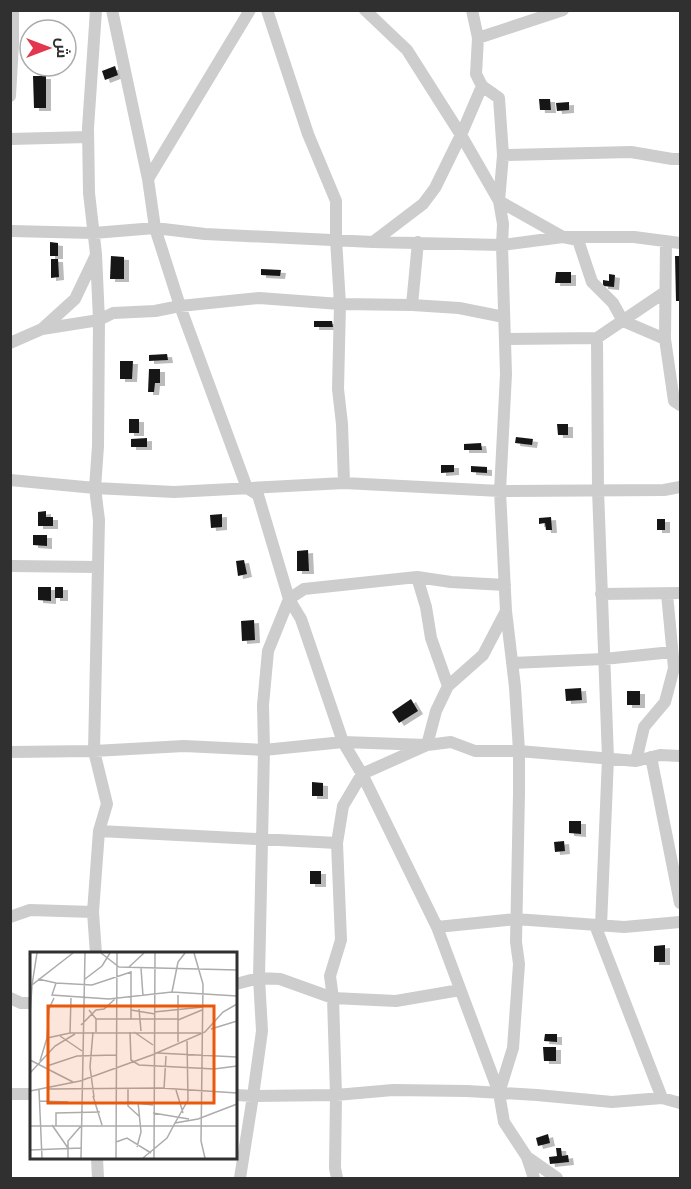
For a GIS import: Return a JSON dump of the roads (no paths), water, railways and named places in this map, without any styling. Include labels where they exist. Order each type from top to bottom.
[{"type":"street","points":[[10,96],[13,10]]},
{"type":"street","points":[[96,10],[88,137],[89,193],[96,254],[99,320],[99,446],[94,488],[99,520],[94,752],[107,804],[99,831],[93,912],[96,952]]},
{"type":"street","points":[[112,10],[148,179],[155,228],[180,306],[248,488],[258,495],[289,599],[301,619],[343,742],[362,774],[437,927],[499,1093],[504,1122],[527,1158],[534,1179]]},
{"type":"street","points":[[148,179],[250,10]]},
{"type":"street","points":[[267,10],[308,134],[336,201],[340,304],[338,389],[344,483]]},
{"type":"street","points":[[365,10],[407,50],[500,201],[563,237],[578,240],[592,282],[613,303],[623,321],[665,339]]},
{"type":"street","points":[[472,10],[478,38],[476,74],[482,86],[499,98],[503,155],[500,201],[503,224],[506,374],[500,491],[506,611],[519,752],[516,919],[519,964],[513,1048],[499,1093]]},
{"type":"street","points":[[478,38],[563,10]]},
{"type":"street","points":[[373,242],[423,204],[435,188],[482,86]]},
{"type":"street","points":[[10,139],[88,137]]},
{"type":"street","points":[[503,155],[631,152],[681,159]]},
{"type":"street","points":[[10,231],[94,233],[155,228],[205,234],[373,242],[502,245],[563,237],[634,237],[681,243]]},
{"type":"street","points":[[666,241],[665,339],[674,401],[681,405]]},
{"type":"street","points":[[412,304],[418,242]]},
{"type":"street","points":[[42,329],[75,299],[96,254]]},
{"type":"street","points":[[505,339],[597,338],[666,292]]},
{"type":"street","points":[[10,343],[42,329],[99,320],[113,313],[155,312],[180,306],[259,298],[340,304],[412,304],[459,308],[504,317]]},
{"type":"street","points":[[597,338],[598,490],[608,758],[598,925],[662,1098]]},
{"type":"street","points":[[11,480],[94,488],[174,492],[344,483],[500,491],[681,488]]},
{"type":"street","points":[[10,566],[98,567]]},
{"type":"street","points":[[240,1179],[262,1031],[259,978],[263,705],[268,651],[289,599],[304,589],[327,585],[417,577],[451,582],[505,585]]},
{"type":"street","points":[[417,577],[426,607],[431,638],[448,686]]},
{"type":"street","points":[[602,594],[681,593]]},
{"type":"street","points":[[636,761],[644,727],[665,702],[674,668],[667,594]]},
{"type":"street","points":[[427,745],[436,711],[448,686],[483,655],[506,611]]},
{"type":"street","points":[[512,663],[604,659],[672,652]]},
{"type":"street","points":[[10,752],[94,752],[184,746],[264,750],[343,742],[427,745],[451,742],[475,751],[636,761],[660,754],[681,756]]},
{"type":"street","points":[[337,1179],[333,998],[330,976],[341,940],[337,843],[343,806],[362,774],[427,745]]},
{"type":"street","points":[[651,757],[681,903]]},
{"type":"street","points":[[99,831],[337,843]]},
{"type":"street","points":[[10,917],[30,910],[93,912]]},
{"type":"street","points":[[437,927],[516,919],[624,927],[681,922]]},
{"type":"street","points":[[237,984],[259,978],[280,980],[333,998],[396,1001],[460,990]]},
{"type":"street","points":[[10,998],[21,1003],[30,1003]]},
{"type":"street","points":[[237,1095],[336,1095],[393,1090],[499,1093],[612,1102],[662,1098],[681,1103]]},
{"type":"street","points":[[10,1094],[30,1094]]},
{"type":"street","points":[[527,1158],[557,1179]]},
{"type":"street","points":[[97,1159],[98,1179]]}]
